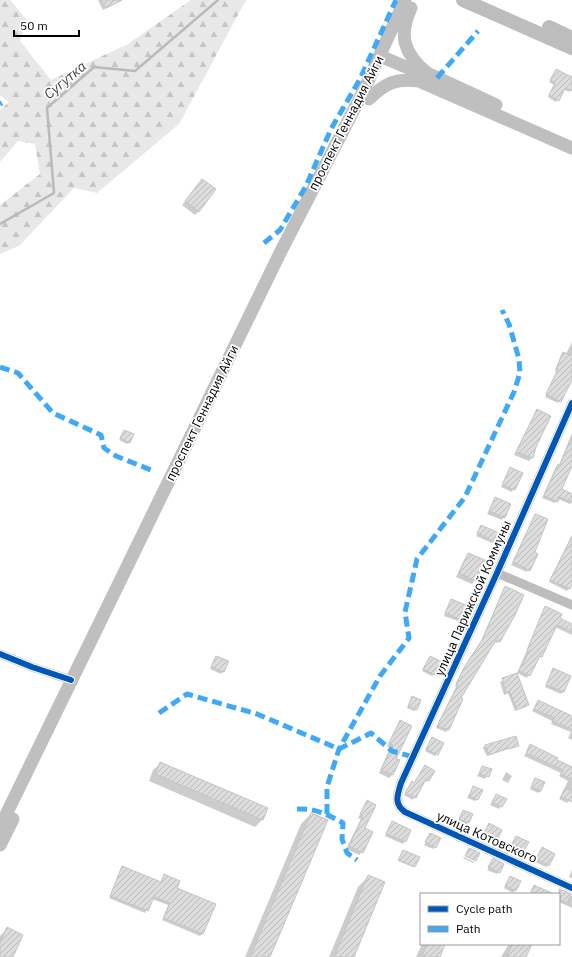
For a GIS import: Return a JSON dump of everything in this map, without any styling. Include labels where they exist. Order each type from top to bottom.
[{"type":"main road","name":"проспект Геннадия Айги","points":[[0,827],[75,681],[288,255],[369,99],[405,0]]},
{"type":"main road","name":"проспект Геннадия Айги","points":[[0,845],[75,681],[281,251],[404,22],[414,0]]},
{"type":"main road","points":[[463,0],[483,4],[572,38]]},
{"type":"main road","points":[[483,4],[572,48]]},
{"type":"main road","points":[[404,22],[403,33],[408,50],[420,67],[429,74]]},
{"type":"main road","points":[[384,58],[413,70],[429,74],[572,138]]},
{"type":"main road","points":[[369,99],[380,88],[394,82],[406,79],[419,81],[572,148]]},
{"type":"street","name":"улица Парижской Коммуны","points":[[396,802],[401,784],[572,403]]},
{"type":"street","points":[[497,573],[572,605]]},
{"type":"street","points":[[0,654],[32,667],[75,681]]},
{"type":"street","name":"улица Котовского","points":[[396,802],[399,807],[406,812],[572,888]]},
{"type":"green space","points":[[0,0],[10,0],[27,20],[20,41],[51,80],[128,44],[191,0],[246,0],[179,124],[97,193],[74,188],[19,246],[0,254],[0,205],[40,174],[35,144],[18,141],[0,162],[0,110],[9,102],[0,95]]},
{"type":"building","points":[[101,0],[122,0],[106,8]]},
{"type":"building","points":[[556,69],[572,77],[572,91],[565,88],[559,101],[549,95],[555,83],[550,80]]},
{"type":"building","points":[[202,179],[216,189],[199,212],[185,201]]},
{"type":"building","points":[[563,352],[572,356],[572,380],[561,402],[546,394],[558,369],[556,369]]},
{"type":"building","points":[[537,409],[551,416],[536,447],[533,458],[516,452]]},
{"type":"building","points":[[124,430],[134,434],[130,443],[120,438]]},
{"type":"building","points":[[572,436],[572,466],[562,489],[572,494],[572,502],[560,497],[558,502],[544,496],[558,464],[560,465]]},
{"type":"building","points":[[510,467],[523,473],[515,490],[502,485]]},
{"type":"building","points":[[495,497],[511,504],[505,518],[489,511]]},
{"type":"building","points":[[535,514],[548,519],[535,552],[538,554],[530,571],[513,562]]},
{"type":"building","points":[[481,525],[499,533],[495,542],[477,533]]},
{"type":"building","points":[[572,536],[572,585],[570,589],[550,580]]},
{"type":"building","points":[[468,553],[485,560],[476,581],[459,573]]},
{"type":"building","points":[[505,586],[524,595],[515,615],[500,642],[496,640],[461,698],[463,699],[449,730],[437,726],[458,685],[456,684],[465,666],[482,640]]},
{"type":"building","points":[[451,599],[466,605],[461,620],[445,613]]},
{"type":"building","points":[[545,606],[562,614],[560,618],[572,624],[572,632],[557,625],[542,657],[540,656],[530,676],[519,671],[529,651],[527,650]]},
{"type":"building","points":[[216,656],[229,661],[224,672],[211,667]]},
{"type":"building","points":[[430,656],[442,662],[435,675],[423,669]]},
{"type":"building","points":[[553,668],[571,676],[564,692],[546,685]]},
{"type":"building","points":[[517,673],[529,705],[517,710],[510,692],[506,693],[502,678]]},
{"type":"building","points":[[412,696],[421,700],[417,710],[408,706]]},
{"type":"building","points":[[538,700],[572,716],[572,730],[553,721],[554,718],[534,709]]},
{"type":"building","points":[[400,720],[412,726],[396,759],[400,760],[393,775],[381,770],[393,745],[389,743]]},
{"type":"building","points":[[516,736],[519,746],[508,748],[489,755],[485,745]]},
{"type":"building","points":[[432,737],[444,743],[438,755],[426,749]]},
{"type":"building","points":[[530,744],[572,767],[572,779],[561,774],[563,770],[526,753]]},
{"type":"building","points":[[160,762],[268,808],[263,820],[155,774]]},
{"type":"building","points":[[425,765],[435,771],[429,781],[426,779],[416,798],[405,793],[412,781],[414,783]]},
{"type":"building","points":[[482,766],[492,769],[489,777],[479,774]]},
{"type":"building","points":[[535,778],[545,782],[541,791],[531,787]]},
{"type":"building","points":[[473,786],[483,790],[478,800],[469,796]]},
{"type":"building","points":[[565,788],[572,792],[572,802],[561,797]]},
{"type":"building","points":[[496,794],[507,799],[502,807],[492,802]]},
{"type":"building","points":[[367,800],[376,805],[365,828],[373,832],[363,853],[349,846],[363,816],[360,814]]},
{"type":"building","points":[[463,810],[473,814],[469,823],[459,819]]},
{"type":"building","points":[[311,813],[328,820],[270,957],[250,957]]},
{"type":"building","points":[[392,821],[411,830],[406,842],[386,834]]},
{"type":"building","points":[[489,823],[502,830],[497,841],[483,835]]},
{"type":"building","points":[[430,833],[441,838],[436,848],[425,842]]},
{"type":"building","points":[[516,836],[529,842],[522,854],[510,848]]},
{"type":"building","points":[[542,847],[555,854],[549,866],[536,859]]},
{"type":"building","points":[[469,848],[480,853],[476,861],[465,856]]},
{"type":"building","points":[[403,850],[420,857],[415,867],[398,860]]},
{"type":"building","points":[[493,858],[504,864],[500,873],[488,867]]},
{"type":"building","points":[[122,866],[161,882],[164,874],[180,881],[177,888],[216,904],[203,934],[164,918],[170,903],[154,897],[148,911],[110,896]]},
{"type":"building","points":[[368,875],[385,882],[354,957],[334,957]]},
{"type":"building","points":[[510,876],[521,881],[516,891],[505,886]]},
{"type":"building","points":[[534,885],[552,893],[530,893]]},
{"type":"building","points":[[559,889],[571,894],[567,903],[560,900]]},
{"type":"building","points":[[7,927],[23,935],[13,957],[0,957],[0,942]]},
{"type":"building","points":[[427,945],[445,945],[440,957],[422,957]]},
{"type":"building","points":[[512,945],[532,945],[526,957],[507,957]]},
{"type":"waterway","name":"Сугутка","points":[[0,224],[54,193],[47,108],[94,67],[135,71],[218,0]]},
{"type":"marked path","points":[[264,243],[280,230],[306,186],[331,129],[360,79],[396,0]]},
{"type":"marked path","points":[[437,78],[478,31]]},
{"type":"marked path","points":[[327,814],[327,787],[339,749],[380,676],[409,638],[405,612],[417,559],[465,497],[514,392],[520,373],[519,359],[509,324],[502,310]]},
{"type":"marked path","points":[[0,367],[18,373],[53,413],[101,435],[104,448],[116,456],[151,470]]},
{"type":"marked path","points":[[159,713],[187,694],[257,714],[339,749],[371,733],[392,751],[413,757]]},
{"type":"marked path","points":[[297,809],[321,812],[343,823],[342,839],[347,853],[357,860]]},
{"type":"cycle path","points":[[572,403],[497,573],[401,783],[397,799],[399,806],[405,812],[572,888]]},
{"type":"cycle path","points":[[0,654],[32,667],[71,680]]}]
